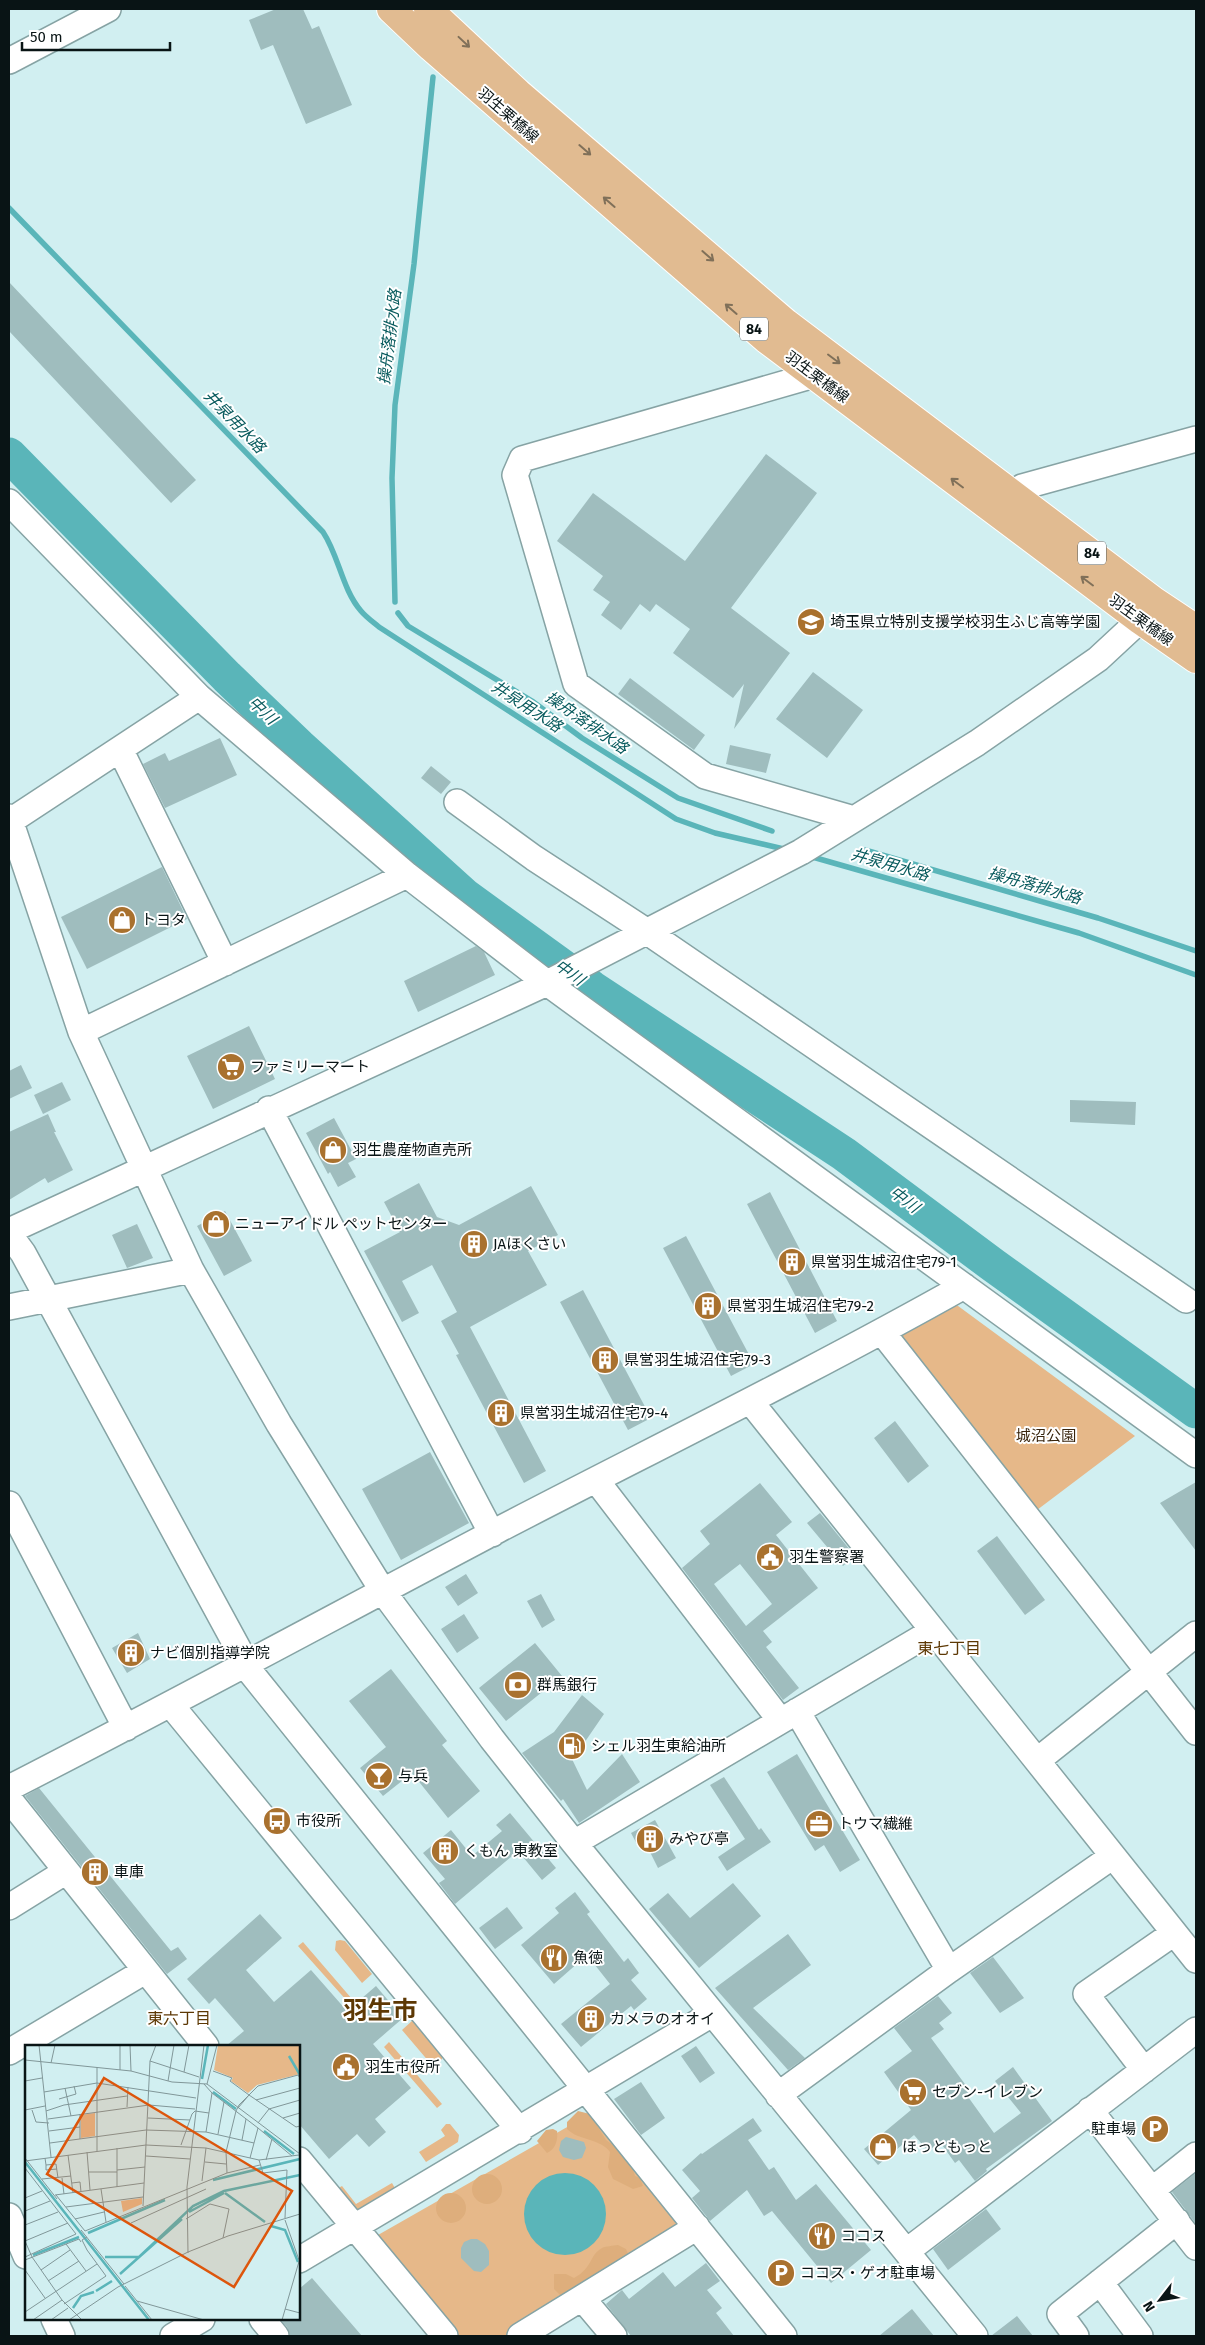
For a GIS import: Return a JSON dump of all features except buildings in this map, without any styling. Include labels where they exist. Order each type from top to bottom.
[{"type":"main road","name":"羽生栗橋線","points":[[391,9],[431,47],[766,339],[814,375],[1147,610],[1196,629]]},
{"type":"main road","name":"羽生栗橋線","points":[[428,9],[525,99],[786,323],[1147,610],[1196,659]]},
{"type":"street","points":[[9,61],[108,9]]},
{"type":"street","points":[[814,375],[522,459],[515,475],[576,684],[706,776],[854,819]]},
{"type":"street","points":[[1022,487],[1196,439]]},
{"type":"street","points":[[9,502],[199,697],[407,875],[547,983],[1196,1454]]},
{"type":"street","points":[[784,2336],[247,1665],[24,1253],[9,1232],[270,1109],[547,983],[801,852],[977,743],[1098,659],[1147,610]]},
{"type":"street","points":[[199,697],[9,820],[81,1032],[143,1169],[191,1270],[279,1424],[384,1592],[474,1716],[574,1843],[907,2251],[974,2336]]},
{"type":"street","points":[[120,749],[224,963]]},
{"type":"street","points":[[457,802],[534,858],[646,931],[1186,1300]]},
{"type":"street","points":[[81,1032],[407,875]]},
{"type":"street","points":[[270,1109],[492,1534]]},
{"type":"street","points":[[9,1306],[191,1270]]},
{"type":"street","points":[[9,1788],[171,1705],[492,1534],[882,1332],[964,1286]]},
{"type":"street","points":[[882,1332],[1196,1732]]},
{"type":"street","points":[[750,1400],[1196,1960]]},
{"type":"street","points":[[596,1480],[789,1715],[949,1970]]},
{"type":"street","points":[[9,1504],[126,1728]]},
{"type":"street","points":[[574,1843],[933,1631]]},
{"type":"street","points":[[1038,1760],[1196,1634]]},
{"type":"street","points":[[171,1705],[520,2131]]},
{"type":"street","points":[[9,1799],[65,1872],[205,2045]]},
{"type":"street","points":[[778,2095],[949,1970],[1113,1856]]},
{"type":"street","points":[[9,1907],[65,1872]]},
{"type":"street","points":[[1144,2070],[1086,1994],[1174,1933]]},
{"type":"street","points":[[32,2045],[48,2040],[145,1971]]},
{"type":"street","points":[[300,2259],[520,2131],[712,2014]]},
{"type":"street","points":[[907,2251],[1196,2030]]},
{"type":"street","points":[[9,2052],[25,2047]]},
{"type":"street","points":[[1090,2110],[1196,2247]]},
{"type":"street","points":[[1152,2190],[1196,2155]]},
{"type":"street","points":[[300,2161],[445,2336]]},
{"type":"street","points":[[9,2216],[25,2254]]},
{"type":"street","points":[[1076,2336],[1060,2314],[1177,2221]]},
{"type":"street","points":[[520,2336],[697,2227]]},
{"type":"street","points":[[1100,2282],[1140,2336]]},
{"type":"street","points":[[582,2298],[614,2336]]},
{"type":"street","points":[[54,2320],[62,2336]]},
{"type":"street","points":[[173,2336],[200,2320]]},
{"type":"street","points":[[263,2320],[276,2336]]},
{"type":"green space","name":"城沼公園","points":[[954,1303],[1135,1436],[1037,1510],[899,1337]]},
{"type":"green space","points":[[336,1941],[345,1941],[372,1974],[362,1983],[335,1950]]},
{"type":"green space","points":[[303,1942],[352,1999],[348,2002],[298,1946]]},
{"type":"green space","points":[[413,2020],[442,2054],[442,2059],[435,2065],[430,2063],[402,2030]]},
{"type":"green space","points":[[389,2042],[442,2104],[437,2108],[384,2047]]},
{"type":"green space","points":[[590,2114],[676,2216],[678,2226],[509,2336],[455,2336],[371,2239]]},
{"type":"green space","points":[[446,2124],[450,2124],[459,2135],[458,2142],[426,2162],[419,2152],[445,2136],[441,2130]]},
{"type":"green space","points":[[392,2183],[396,2190],[354,2214],[335,2190],[342,2186],[356,2204]]},
{"type":"shaded area","points":[[578,2111],[590,2114],[606,2140],[620,2150],[631,2163],[635,2176],[640,2178],[643,2186],[633,2189],[613,2179],[608,2167],[610,2152],[606,2147],[577,2136],[567,2129],[567,2122]]},
{"type":"shaded area","points":[[553,2129],[557,2131],[557,2141],[554,2147],[547,2153],[537,2141],[546,2130]]},
{"type":"shaded area","points":[[487,2174],[498,2178],[502,2189],[498,2200],[487,2204],[476,2200],[472,2189],[476,2178]]},
{"type":"shaded area","points":[[451,2193],[457,2194],[465,2202],[465,2214],[457,2222],[451,2223],[445,2222],[437,2214],[436,2208],[437,2202],[445,2194]]},
{"type":"shaded area","points":[[618,2245],[626,2249],[630,2258],[562,2297],[554,2289],[554,2274],[566,2274],[574,2278],[585,2270],[598,2251],[604,2247]]},
{"type":"water","points":[[565,2173],[581,2176],[594,2185],[603,2198],[606,2214],[603,2230],[594,2243],[581,2252],[565,2255],[549,2252],[536,2243],[527,2230],[524,2214],[527,2198],[536,2185],[549,2176]]},
{"type":"waterway","name":"操舟落排水路","points":[[395,602],[392,478],[395,405],[414,264],[433,77]]},
{"type":"waterway","name":"井泉用水路","points":[[9,208],[323,532],[333,551],[349,593],[361,611],[379,627],[676,819],[715,833],[788,850]]},
{"type":"waterway","name":"中川","points":[[9,455],[227,677],[299,746],[465,896],[592,988],[844,1154],[993,1265],[1196,1411]]},
{"type":"waterway","name":"操舟落排水路","points":[[398,613],[408,626],[532,701],[582,738],[678,798],[772,831]]},
{"type":"waterway","name":"操舟落排水路","points":[[865,850],[1098,918],[1196,951]]},
{"type":"waterway","name":"井泉用水路","points":[[809,856],[1079,933],[1196,975]]},
{"type":"place","name":"埼玉県立特別支援学校羽生ふじ高等学園","points":[[811,622]]},
{"type":"place","name":"トヨタ","points":[[122,920]]},
{"type":"place","name":"ファミリーマート","points":[[231,1067]]},
{"type":"place","name":"羽生農産物直売所","points":[[333,1150]]},
{"type":"place","name":"ニューアイドル ペットセンター","points":[[216,1224]]},
{"type":"place","name":"JAほくさい","points":[[474,1244]]},
{"type":"place","name":"県営羽生城沼住宅79-1","points":[[792,1262]]},
{"type":"place","name":"県営羽生城沼住宅79-2","points":[[708,1306]]},
{"type":"place","name":"県営羽生城沼住宅79-3","points":[[605,1360]]},
{"type":"place","name":"県営羽生城沼住宅79-4","points":[[501,1413]]},
{"type":"place","name":"羽生警察署","points":[[770,1557]]},
{"type":"place","name":"ナビ個別指導学院","points":[[131,1653]]},
{"type":"place","name":"群馬銀行","points":[[518,1685]]},
{"type":"place","name":"シェル羽生東給油所","points":[[572,1746]]},
{"type":"place","name":"与兵","points":[[379,1776]]},
{"type":"place","name":"市役所","points":[[277,1821]]},
{"type":"place","name":"トウマ繊維","points":[[819,1824]]},
{"type":"place","name":"みやび亭","points":[[650,1839]]},
{"type":"place","name":"くもん 東教室","points":[[445,1851]]},
{"type":"place","name":"車庫","points":[[95,1872]]},
{"type":"place","name":"魚徳","points":[[554,1958]]},
{"type":"place","name":"カメラのオオイ","points":[[591,2019]]},
{"type":"place","name":"羽生市役所","points":[[346,2067]]},
{"type":"place","name":"セブン-イレブン","points":[[913,2092]]},
{"type":"place","name":"駐車場","points":[[1155,2129]]},
{"type":"place","name":"ほっともっと","points":[[883,2147]]},
{"type":"place","name":"ココス","points":[[822,2236]]},
{"type":"place","name":"ココス・ゲオ駐車場","points":[[781,2273]]},
{"type":"district","name":"東七丁目","points":[[949,1648]]},
{"type":"district","name":"羽生市","points":[[380,2010]]},
{"type":"district","name":"東六丁目","points":[[179,2018]]}]
